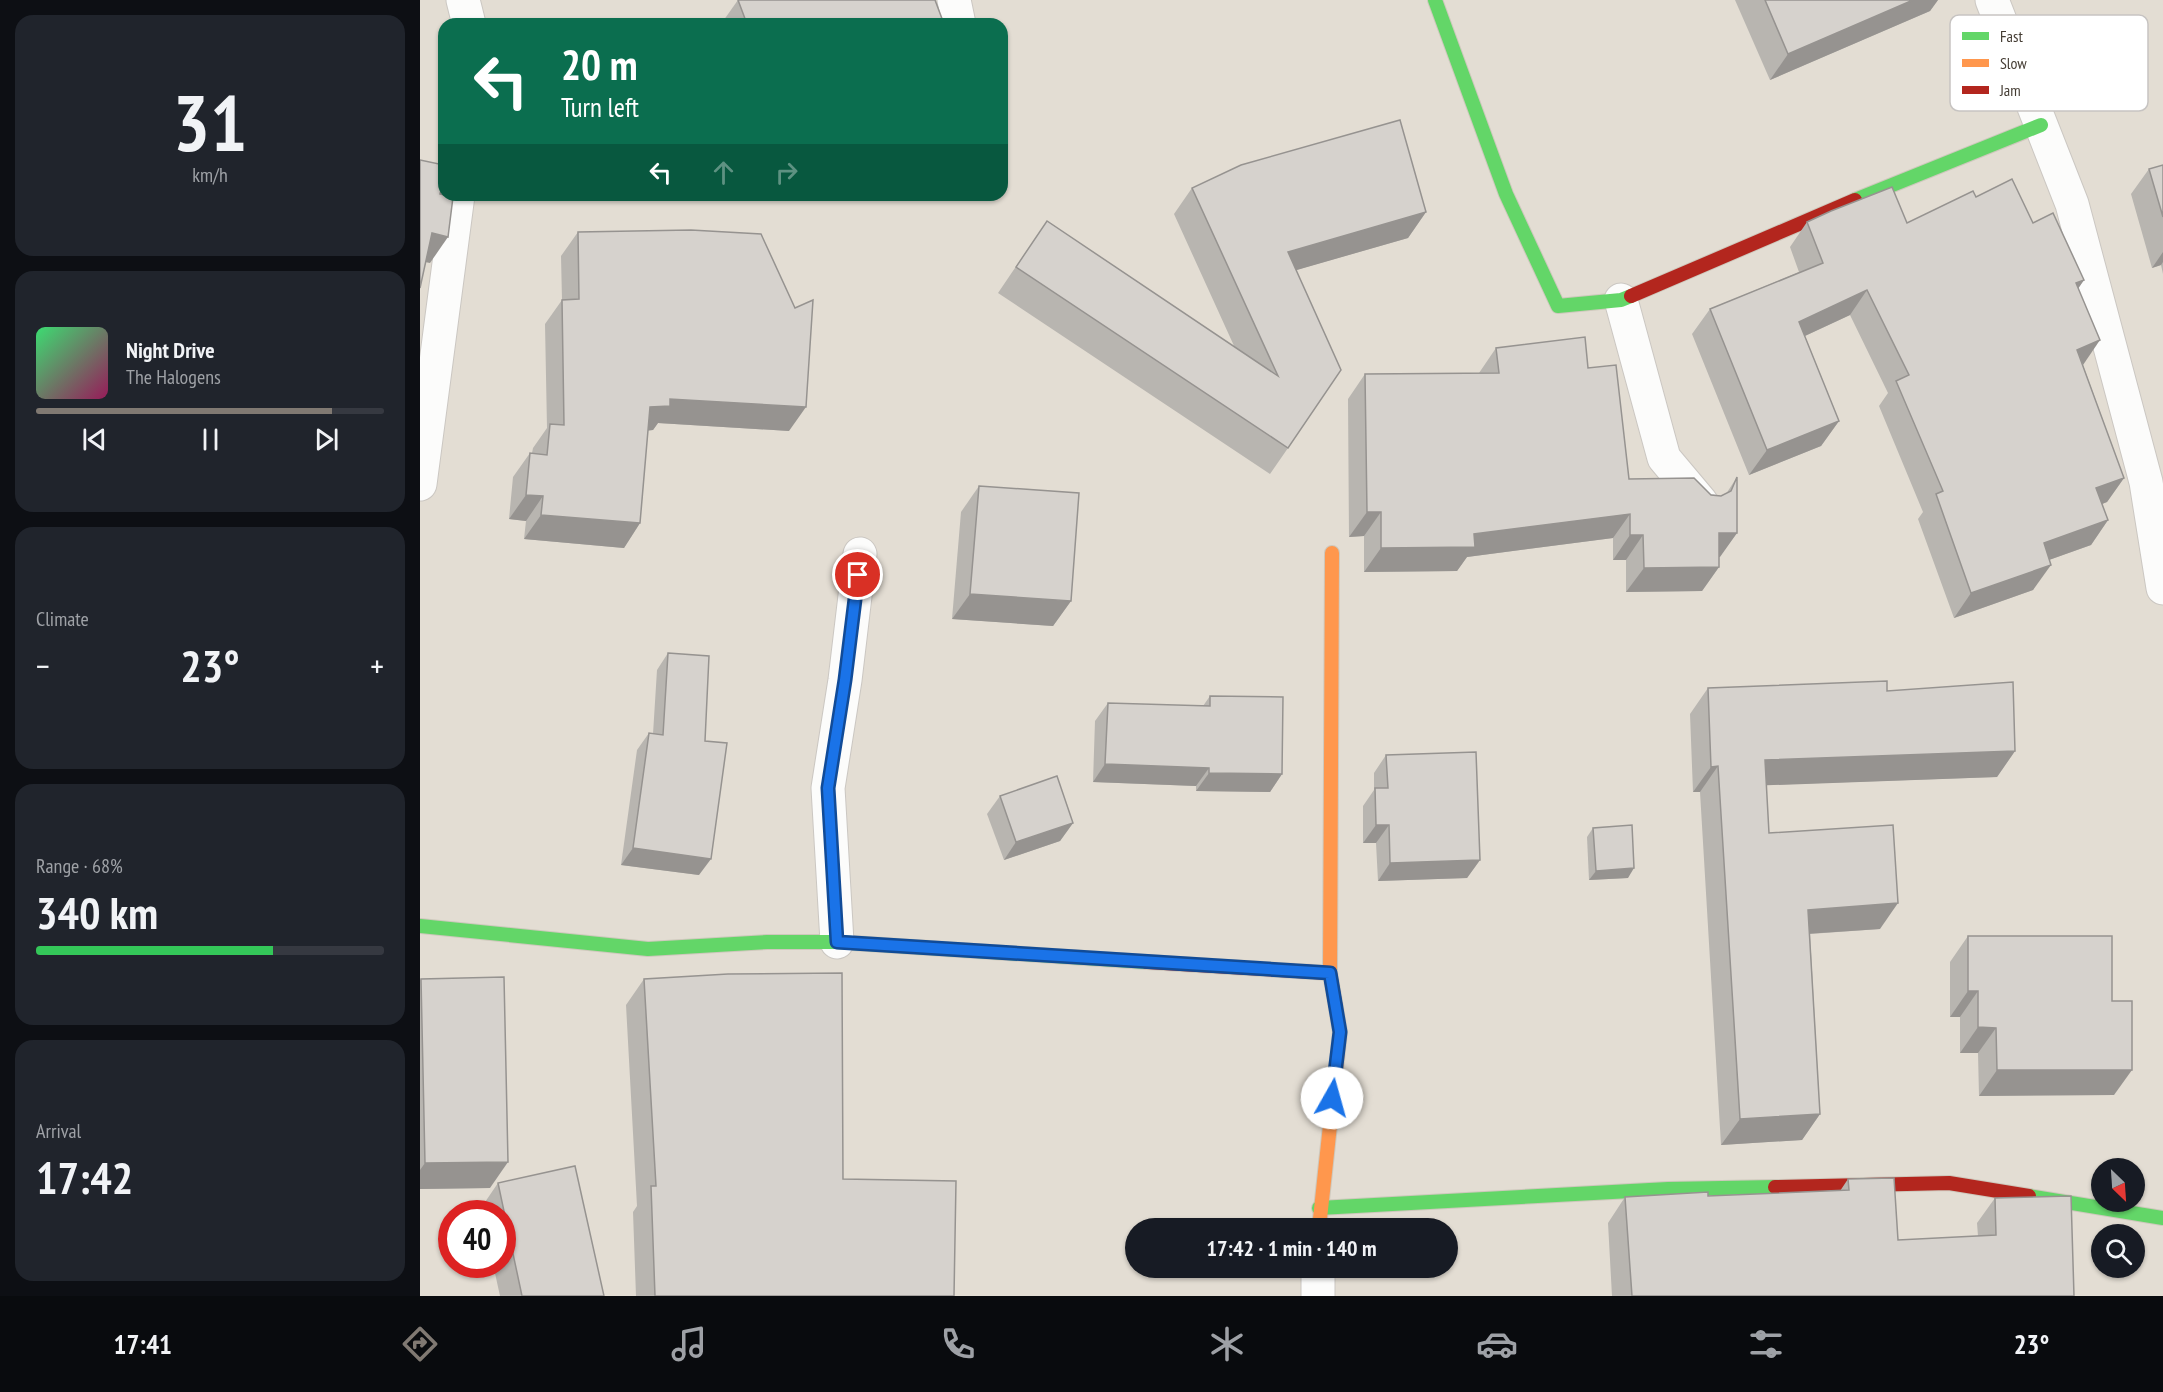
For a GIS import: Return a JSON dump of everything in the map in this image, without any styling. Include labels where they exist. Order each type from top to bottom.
[{"type":"street","points":[[463,0],[468,18]]},
{"type":"street","points":[[954,0],[958,18]]},
{"type":"street","points":[[1435,0],[1503,190],[1528,248],[1558,306],[1621,300],[1806,219],[2041,125]]},
{"type":"street","points":[[1992,0],[1998,15]]},
{"type":"street","points":[[2036,111],[2072,204],[2146,482],[2163,588]]},
{"type":"street","points":[[420,484],[425,400],[457,201]]},
{"type":"street","points":[[1621,300],[1664,458],[1701,502]]},
{"type":"street","points":[[1320,1218],[1340,1032],[1330,973],[1332,553]]},
{"type":"street","points":[[837,942],[828,788],[845,680],[860,554]]},
{"type":"street","points":[[420,926],[648,949],[767,942],[837,942],[1330,973]]},
{"type":"street","points":[[1320,1208],[1668,1189],[1949,1183],[2163,1218]]},
{"type":"street","points":[[1318,1278],[1318,1296]]},
{"type":"shaded area","points":[[420,0],[2163,0],[2163,1296],[420,1296]]},
{"type":"building","points":[[738,0],[935,0],[942,18],[745,18]]},
{"type":"building","points":[[1765,0],[1913,0],[1788,54]]},
{"type":"building","points":[[1400,120],[1426,212],[1288,252],[1341,370],[1288,448],[1016,267],[1047,221],[1278,376],[1192,188],[1241,165]]},
{"type":"building","points":[[420,160],[438,164],[438,201],[452,201],[448,237],[432,233],[420,288]]},
{"type":"building","points":[[2163,165],[2163,217],[2149,169]]},
{"type":"building","points":[[2012,179],[2033,223],[2053,213],[2084,280],[2076,283],[2100,340],[2077,350],[2124,478],[2096,488],[2108,520],[2044,543],[2051,565],[1971,593],[1936,494],[1943,491],[1896,381],[1909,375],[1867,290],[1799,322],[1839,421],[1767,450],[1710,309],[1823,263],[1807,222],[1831,211],[1892,187],[1907,223],[1973,191],[1976,197]]},
{"type":"building","points":[[691,230],[761,234],[795,308],[813,300],[806,407],[670,399],[670,406],[650,407],[640,523],[541,515],[543,496],[526,495],[530,453],[547,455],[550,424],[564,425],[562,300],[579,299],[578,232]]},
{"type":"building","points":[[1585,337],[1588,368],[1616,365],[1629,479],[1694,478],[1711,495],[1721,496],[1731,491],[1737,477],[1737,533],[1719,533],[1719,567],[1644,568],[1643,535],[1630,535],[1630,514],[1474,534],[1475,547],[1381,548],[1381,512],[1367,512],[1365,374],[1499,373],[1496,348]]},
{"type":"building","points":[[979,486],[1079,493],[1071,601],[970,594]]},
{"type":"building","points":[[668,653],[709,656],[705,741],[727,743],[711,859],[633,848],[649,733],[663,735]]},
{"type":"building","points":[[1887,681],[1887,691],[2013,682],[2015,751],[1765,760],[1769,833],[1893,825],[1898,903],[1808,910],[1820,1114],[1740,1119],[1718,766],[1711,767],[1708,688]]},
{"type":"building","points":[[1210,696],[1283,697],[1282,774],[1209,773],[1209,768],[1105,764],[1108,703],[1210,706]]},
{"type":"building","points":[[1476,752],[1480,860],[1390,863],[1389,825],[1376,825],[1375,788],[1388,788],[1386,755]]},
{"type":"building","points":[[1057,776],[1073,823],[1016,842],[1000,796]]},
{"type":"building","points":[[1632,825],[1634,868],[1596,871],[1593,828]]},
{"type":"building","points":[[1968,936],[2112,936],[2112,1001],[2132,1001],[2132,1070],[1997,1070],[1996,1028],[1978,1027],[1978,991],[1968,991]]},
{"type":"building","points":[[842,973],[843,1179],[956,1181],[954,1296],[655,1296],[651,1186],[656,1186],[644,979],[728,974]]},
{"type":"building","points":[[504,977],[508,1162],[425,1163],[421,979]]},
{"type":"building","points":[[575,1166],[604,1296],[522,1296],[516,1268],[516,1200],[502,1200],[498,1183]]},
{"type":"building","points":[[1894,1178],[1898,1240],[1996,1235],[1995,1198],[2071,1196],[2074,1296],[1632,1296],[1625,1197],[1708,1192],[1708,1196],[1849,1190],[1848,1179]]},
{"type":"traffic: fast","points":[[1435,0],[1506,194],[1558,306],[1621,300],[1631,296]]},
{"type":"traffic: fast","points":[[1855,200],[2041,125]]},
{"type":"traffic: fast","points":[[420,926],[648,949],[767,942],[837,942],[1147,962]]},
{"type":"traffic: fast","points":[[1319,1208],[1668,1189],[1775,1187]]},
{"type":"traffic: fast","points":[[2029,1196],[2163,1218]]},
{"type":"traffic: slow","points":[[1330,973],[1332,553]]},
{"type":"traffic: slow","points":[[1320,1218],[1340,1032],[1336,1008]]},
{"type":"traffic: jam","points":[[1631,296],[1855,200]]},
{"type":"traffic: jam","points":[[1147,962],[1330,973],[1336,1008]]},
{"type":"traffic: jam","points":[[1775,1187],[1949,1183],[2029,1196]]},
{"type":"route","points":[[858,575],[828,788],[837,942],[1330,973],[1340,1032],[1332,1098]]}]
